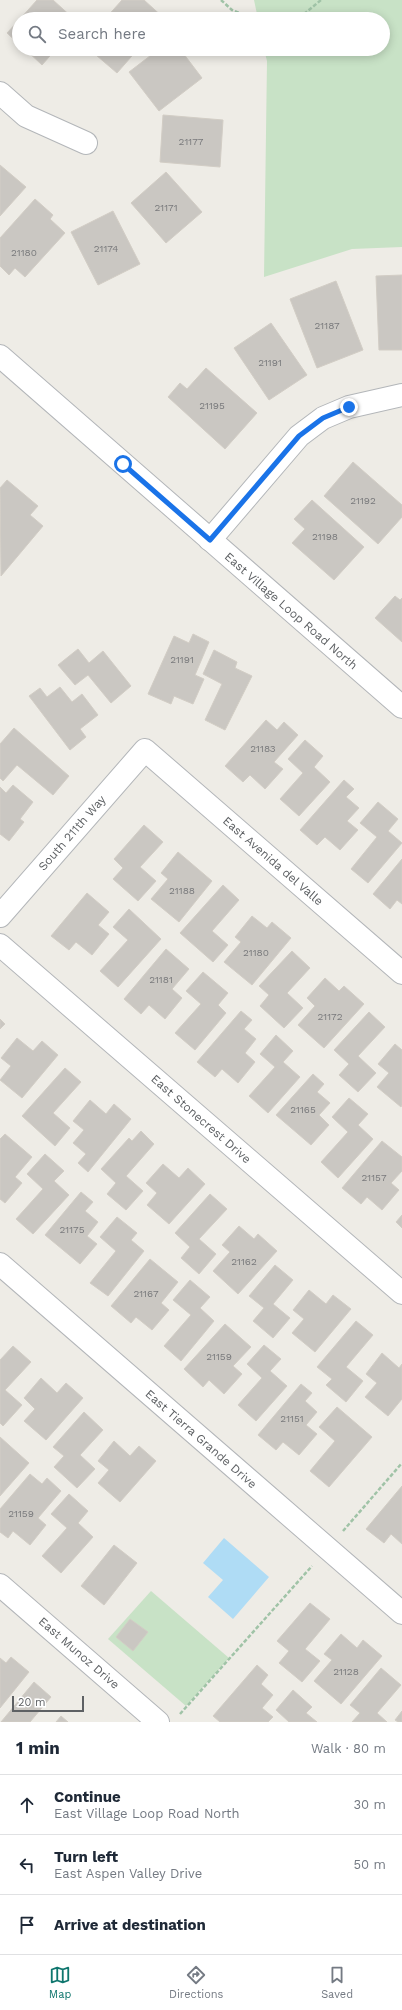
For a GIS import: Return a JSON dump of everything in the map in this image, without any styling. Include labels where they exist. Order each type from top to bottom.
[{"type":"street","points":[[0,93],[26,116],[86,143]]},
{"type":"street","name":"East Village Loop Road North","points":[[0,356],[402,707]]},
{"type":"street","points":[[210,540],[299,436],[317,423],[349,407],[402,395]]},
{"type":"street","name":"South 211th Way","points":[[0,916],[145,750]]},
{"type":"street","name":"East Avenida del Valle","points":[[145,750],[402,973]]},
{"type":"street","name":"East Stonecrest Drive","points":[[0,945],[402,1293]]},
{"type":"street","name":"East Tierra Grande Drive","points":[[3,1274],[402,1613]]},
{"type":"street","name":"East Munoz Drive","points":[[0,1584],[168,1719]]},
{"type":"path","points":[[220,0],[232,10],[237,12]]},
{"type":"path","points":[[306,12],[321,0]]},
{"type":"path","points":[[168,1719],[328,1549],[402,1463]]},
{"type":"green space","points":[[254,0],[402,0],[402,247],[352,249],[264,277],[267,61],[266,56],[390,56],[390,12],[257,12]]},
{"type":"green space","points":[[151,1591],[229,1658],[186,1706],[108,1639]]},
{"type":"water","points":[[224,1538],[269,1577],[233,1619],[208,1597],[223,1580],[203,1563]]},
{"type":"building","points":[[37,0],[53,0],[66,12],[26,12]]},
{"type":"building","points":[[122,0],[144,0],[157,12],[111,12]]},
{"type":"building","points":[[12,28],[12,38],[7,33]]},
{"type":"building","points":[[32,56],[50,56],[42,65]]},
{"type":"building","points":[[97,56],[132,56],[117,73]]},
{"type":"building","points":[[150,56],[185,56],[202,78],[159,111],[129,72]]},
{"type":"building","points":[[163,115],[223,120],[220,167],[160,162]]},
{"type":"building","points":[[0,165],[26,187],[0,216]]},
{"type":"building","points":[[166,172],[202,212],[166,243],[131,203]]},
{"type":"building","points":[[35,199],[53,215],[50,219],[65,233],[25,277],[15,268],[9,275],[0,266],[0,238]]},
{"type":"building","points":[[113,211],[140,264],[98,285],[71,232]]},
{"type":"building","points":[[402,275],[402,350],[379,350],[376,276]]},
{"type":"building","points":[[336,281],[363,350],[317,368],[290,299]]},
{"type":"building","points":[[271,323],[307,375],[269,400],[234,348]]},
{"type":"building","points":[[206,368],[257,413],[225,449],[168,397],[180,383],[187,389]]},
{"type":"building","points":[[353,462],[402,505],[402,517],[378,544],[324,496]]},
{"type":"building","points":[[7,480],[38,506],[30,515],[43,526],[1,576],[0,488]]},
{"type":"building","points":[[312,500],[364,547],[334,580],[292,543],[305,529],[294,519]]},
{"type":"building","points":[[395,596],[400,600],[402,598],[402,642],[375,618]]},
{"type":"building","points":[[193,634],[209,642],[195,675],[204,679],[193,704],[174,696],[171,704],[148,694],[174,636],[189,643]]},
{"type":"building","points":[[78,649],[89,663],[103,651],[131,686],[111,703],[88,675],[75,685],[58,665]]},
{"type":"building","points":[[214,650],[237,662],[235,668],[252,676],[225,730],[205,720],[222,684],[203,674]]},
{"type":"building","points":[[60,687],[72,702],[82,694],[98,715],[80,729],[86,737],[70,750],[29,696],[40,688],[47,697]]},
{"type":"building","points":[[266,720],[277,730],[284,722],[298,735],[274,762],[283,769],[265,789],[250,775],[243,782],[225,766]]},
{"type":"building","points":[[14,728],[69,776],[53,795],[17,765],[3,781],[0,778],[0,744]]},
{"type":"building","points":[[305,740],[323,756],[314,767],[330,782],[299,816],[280,799],[303,773],[288,759]]},
{"type":"building","points":[[344,780],[354,789],[346,797],[359,808],[347,821],[358,830],[340,850],[325,837],[317,845],[300,830]]},
{"type":"building","points":[[13,785],[33,802],[20,819],[24,822],[9,841],[0,834],[0,787],[6,793]]},
{"type":"building","points":[[378,802],[398,819],[388,831],[402,843],[368,883],[351,869],[377,837],[360,823]]},
{"type":"building","points":[[144,825],[163,842],[140,867],[156,881],[138,901],[113,879],[123,868],[114,859]]},
{"type":"building","points":[[178,852],[212,881],[179,922],[151,899],[168,879],[161,873]]},
{"type":"building","points":[[402,859],[402,904],[397,900],[390,909],[373,894]]},
{"type":"building","points":[[223,885],[239,900],[212,931],[228,945],[213,962],[180,933]]},
{"type":"building","points":[[87,893],[109,912],[98,925],[109,934],[92,955],[76,942],[69,950],[51,936]]},
{"type":"building","points":[[129,909],[161,939],[118,987],[100,971],[128,940],[113,927]]},
{"type":"building","points":[[252,916],[267,928],[272,922],[291,938],[252,985],[224,962],[241,942],[235,937]]},
{"type":"building","points":[[166,949],[189,969],[172,989],[182,998],[165,1019],[149,1005],[141,1014],[124,999]]},
{"type":"building","points":[[292,951],[310,968],[287,993],[303,1008],[284,1028],[260,1006],[269,995],[259,986]]},
{"type":"building","points":[[203,972],[228,993],[218,1005],[226,1013],[195,1050],[175,1033],[201,1004],[186,991]]},
{"type":"building","points":[[325,978],[339,991],[344,986],[364,1004],[324,1048],[298,1025],[315,1006],[307,998]]},
{"type":"building","points":[[241,1011],[252,1020],[244,1029],[256,1039],[245,1053],[255,1062],[238,1083],[222,1069],[215,1077],[197,1062]]},
{"type":"building","points":[[369,1012],[385,1027],[358,1056],[376,1073],[358,1092],[339,1075],[349,1064],[334,1050]]},
{"type":"building","points":[[0,1019],[5,1024],[0,1029]]},
{"type":"building","points":[[276,1035],[293,1051],[283,1062],[300,1077],[268,1113],[249,1096],[275,1067],[260,1054]]},
{"type":"building","points":[[17,1038],[33,1051],[42,1041],[58,1055],[22,1098],[0,1080],[11,1066],[1,1058]]},
{"type":"building","points":[[395,1044],[402,1050],[401,1107],[377,1087],[389,1073],[378,1064]]},
{"type":"building","points":[[65,1068],[81,1082],[53,1113],[70,1128],[55,1146],[22,1116]]},
{"type":"building","points":[[313,1074],[324,1084],[317,1092],[330,1103],[319,1115],[329,1125],[311,1145],[276,1115]]},
{"type":"building","points":[[349,1098],[368,1114],[358,1125],[373,1139],[338,1178],[321,1162],[348,1132],[332,1117]]},
{"type":"building","points":[[90,1100],[106,1114],[114,1104],[131,1119],[88,1172],[78,1163],[86,1154],[73,1143],[84,1130],[73,1121]]},
{"type":"building","points":[[141,1131],[154,1144],[126,1176],[143,1191],[126,1210],[107,1194],[116,1183],[101,1169],[129,1138],[132,1141]]},
{"type":"building","points":[[5,1134],[32,1157],[15,1177],[22,1183],[5,1203],[0,1199],[0,1139]]},
{"type":"building","points":[[382,1141],[402,1157],[402,1171],[391,1183],[399,1190],[382,1210],[367,1197],[361,1204],[342,1188]]},
{"type":"building","points":[[45,1154],[64,1171],[54,1181],[69,1195],[33,1234],[16,1219],[43,1189],[27,1174]]},
{"type":"building","points":[[163,1164],[179,1178],[188,1168],[205,1184],[169,1224],[147,1205],[157,1193],[146,1183]]},
{"type":"building","points":[[81,1192],[93,1202],[85,1211],[98,1222],[87,1236],[97,1244],[80,1264],[45,1235]]},
{"type":"building","points":[[210,1194],[227,1209],[199,1239],[216,1254],[199,1274],[181,1258],[190,1247],[175,1233]]},
{"type":"building","points":[[402,1215],[402,1228],[396,1222]]},
{"type":"building","points":[[117,1217],[137,1233],[131,1240],[144,1251],[108,1296],[90,1283],[116,1251],[100,1237]]},
{"type":"building","points":[[239,1226],[254,1239],[258,1234],[277,1251],[238,1294],[213,1271],[230,1252],[222,1245]]},
{"type":"building","points":[[150,1259],[178,1282],[161,1303],[169,1310],[152,1330],[136,1317],[131,1323],[111,1306]]},
{"type":"building","points":[[275,1265],[293,1280],[273,1304],[290,1318],[273,1338],[253,1321],[264,1308],[249,1296]]},
{"type":"building","points":[[190,1280],[210,1297],[200,1308],[214,1321],[181,1361],[164,1346],[191,1315],[173,1300]]},
{"type":"building","points":[[309,1290],[326,1304],[333,1295],[351,1309],[315,1352],[292,1333],[304,1319],[293,1310]]},
{"type":"building","points":[[356,1321],[373,1335],[346,1367],[363,1381],[346,1402],[326,1385],[332,1379],[317,1367]]},
{"type":"building","points":[[225,1324],[251,1347],[233,1366],[242,1374],[224,1394],[209,1380],[203,1387],[184,1369]]},
{"type":"building","points":[[264,1345],[281,1359],[270,1371],[287,1386],[256,1421],[238,1405],[262,1378],[247,1364]]},
{"type":"building","points":[[13,1346],[31,1362],[5,1390],[22,1405],[3,1426],[0,1423],[0,1360]]},
{"type":"building","points":[[382,1353],[399,1368],[402,1364],[402,1399],[388,1416],[365,1397],[377,1383],[366,1374]]},
{"type":"building","points":[[41,1378],[57,1393],[66,1383],[83,1398],[46,1440],[24,1421],[35,1409],[24,1398]]},
{"type":"building","points":[[301,1384],[312,1393],[305,1401],[317,1412],[306,1425],[317,1434],[299,1455],[283,1442],[276,1450],[258,1435]]},
{"type":"building","points":[[337,1407],[372,1437],[329,1487],[310,1471],[335,1441],[319,1427]]},
{"type":"building","points":[[84,1412],[103,1430],[80,1455],[95,1469],[77,1488],[54,1467],[64,1456],[53,1447]]},
{"type":"building","points":[[0,1437],[29,1463],[0,1496]]},
{"type":"building","points":[[114,1441],[130,1456],[139,1446],[156,1461],[120,1502],[98,1483],[109,1470],[98,1461]]},
{"type":"building","points":[[30,1474],[42,1484],[47,1478],[61,1491],[38,1518],[46,1525],[30,1545],[13,1531],[8,1538],[0,1532],[0,1509]]},
{"type":"building","points":[[402,1486],[402,1544],[391,1534],[384,1543],[366,1529]]},
{"type":"building","points":[[69,1494],[88,1511],[78,1523],[93,1537],[61,1573],[42,1556],[67,1528],[51,1514]]},
{"type":"building","points":[[114,1545],[137,1563],[104,1605],[81,1586]]},
{"type":"building","points":[[310,1603],[330,1619],[305,1649],[320,1661],[302,1682],[279,1663],[289,1651],[277,1641]]},
{"type":"building","points":[[130,1619],[148,1632],[133,1651],[116,1637]]},
{"type":"building","points":[[341,1634],[357,1648],[363,1640],[382,1656],[341,1704],[314,1681],[332,1660],[324,1654]]},
{"type":"building","points":[[11,1657],[29,1672],[0,1708],[0,1658],[6,1663]]},
{"type":"building","points":[[257,1665],[268,1675],[261,1684],[273,1695],[262,1708],[273,1717],[268,1722],[220,1722],[213,1716]]},
{"type":"building","points":[[381,1668],[401,1685],[377,1713],[387,1722],[352,1722],[360,1713],[350,1705]]},
{"type":"building","points":[[34,1682],[51,1697],[30,1722],[1,1722]]},
{"type":"building","points":[[293,1690],[312,1707],[306,1713],[317,1722],[289,1722],[276,1710]]},
{"type":"building","points":[[402,1711],[402,1722],[398,1722],[395,1720]]},
{"type":"building","points":[[61,1716],[68,1722],[56,1722]]},
{"type":"route","points":[[123,464],[210,540],[299,436],[323,418],[349,407]]}]
